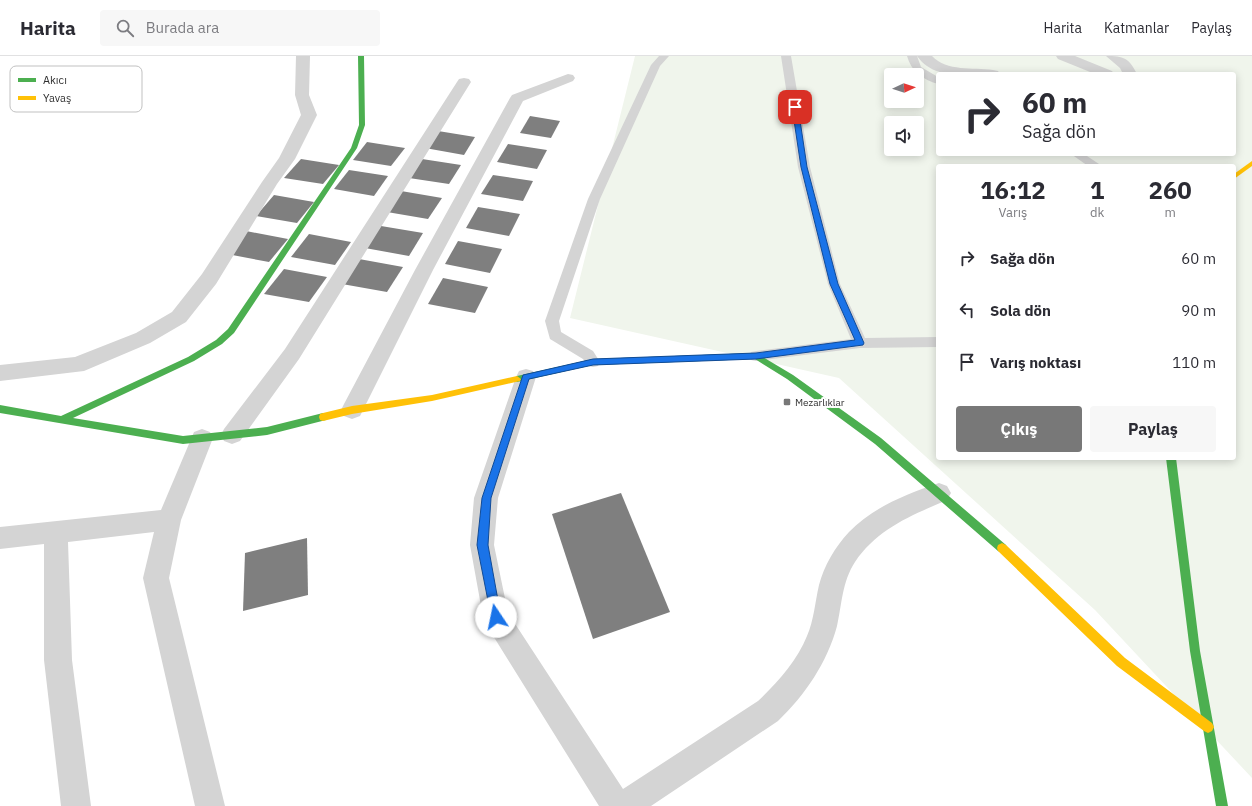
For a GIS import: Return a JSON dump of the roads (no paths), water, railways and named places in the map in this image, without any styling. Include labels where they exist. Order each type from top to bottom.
[{"type":"street","points":[[0,373],[77,365],[143,338],[179,317],[209,279],[270,182],[287,159],[309,115],[302,95],[303,56]]},
{"type":"street","points":[[60,420],[191,359],[219,342],[231,331],[354,148],[362,125],[361,56]]},
{"type":"street","points":[[924,56],[932,65],[942,70],[957,72]]},
{"type":"street","points":[[1063,56],[1101,72]]},
{"type":"street","points":[[1113,56],[1126,66],[1129,72]]},
{"type":"street","points":[[352,410],[424,270],[518,98],[568,78]]},
{"type":"street","points":[[232,435],[292,354],[464,82]]},
{"type":"street","points":[[1236,175],[1252,163]]},
{"type":"street","points":[[0,409],[183,440],[267,431],[352,410],[432,398],[593,362],[756,356],[790,377],[878,441],[1001,547],[1120,662],[1208,728]]},
{"type":"street","points":[[526,377],[486,498],[482,545],[496,617],[616,806]]},
{"type":"street","points":[[202,438],[169,520],[156,578],[210,806]]},
{"type":"street","points":[[1171,460],[1195,651],[1222,806]]},
{"type":"street","points":[[624,806],[768,711],[785,695],[799,678],[811,659],[821,634],[833,583],[842,560],[857,541],[882,519],[939,493]]},
{"type":"street","points":[[0,538],[169,520]]},
{"type":"street","points":[[56,532],[58,660],[76,806]]},
{"type":"lane","points":[[593,362],[588,355],[555,335],[552,322],[594,199],[656,65],[664,56]]},
{"type":"lane","points":[[786,56],[804,167],[834,284],[860,343]]},
{"type":"lane","points":[[912,56],[917,68],[928,77],[936,80]]},
{"type":"lane","points":[[1079,156],[1093,164]]},
{"type":"lane","points":[[756,356],[860,343],[936,342]]},
{"type":"place","name":"Mezarlıklar","points":[[787,402]]}]
